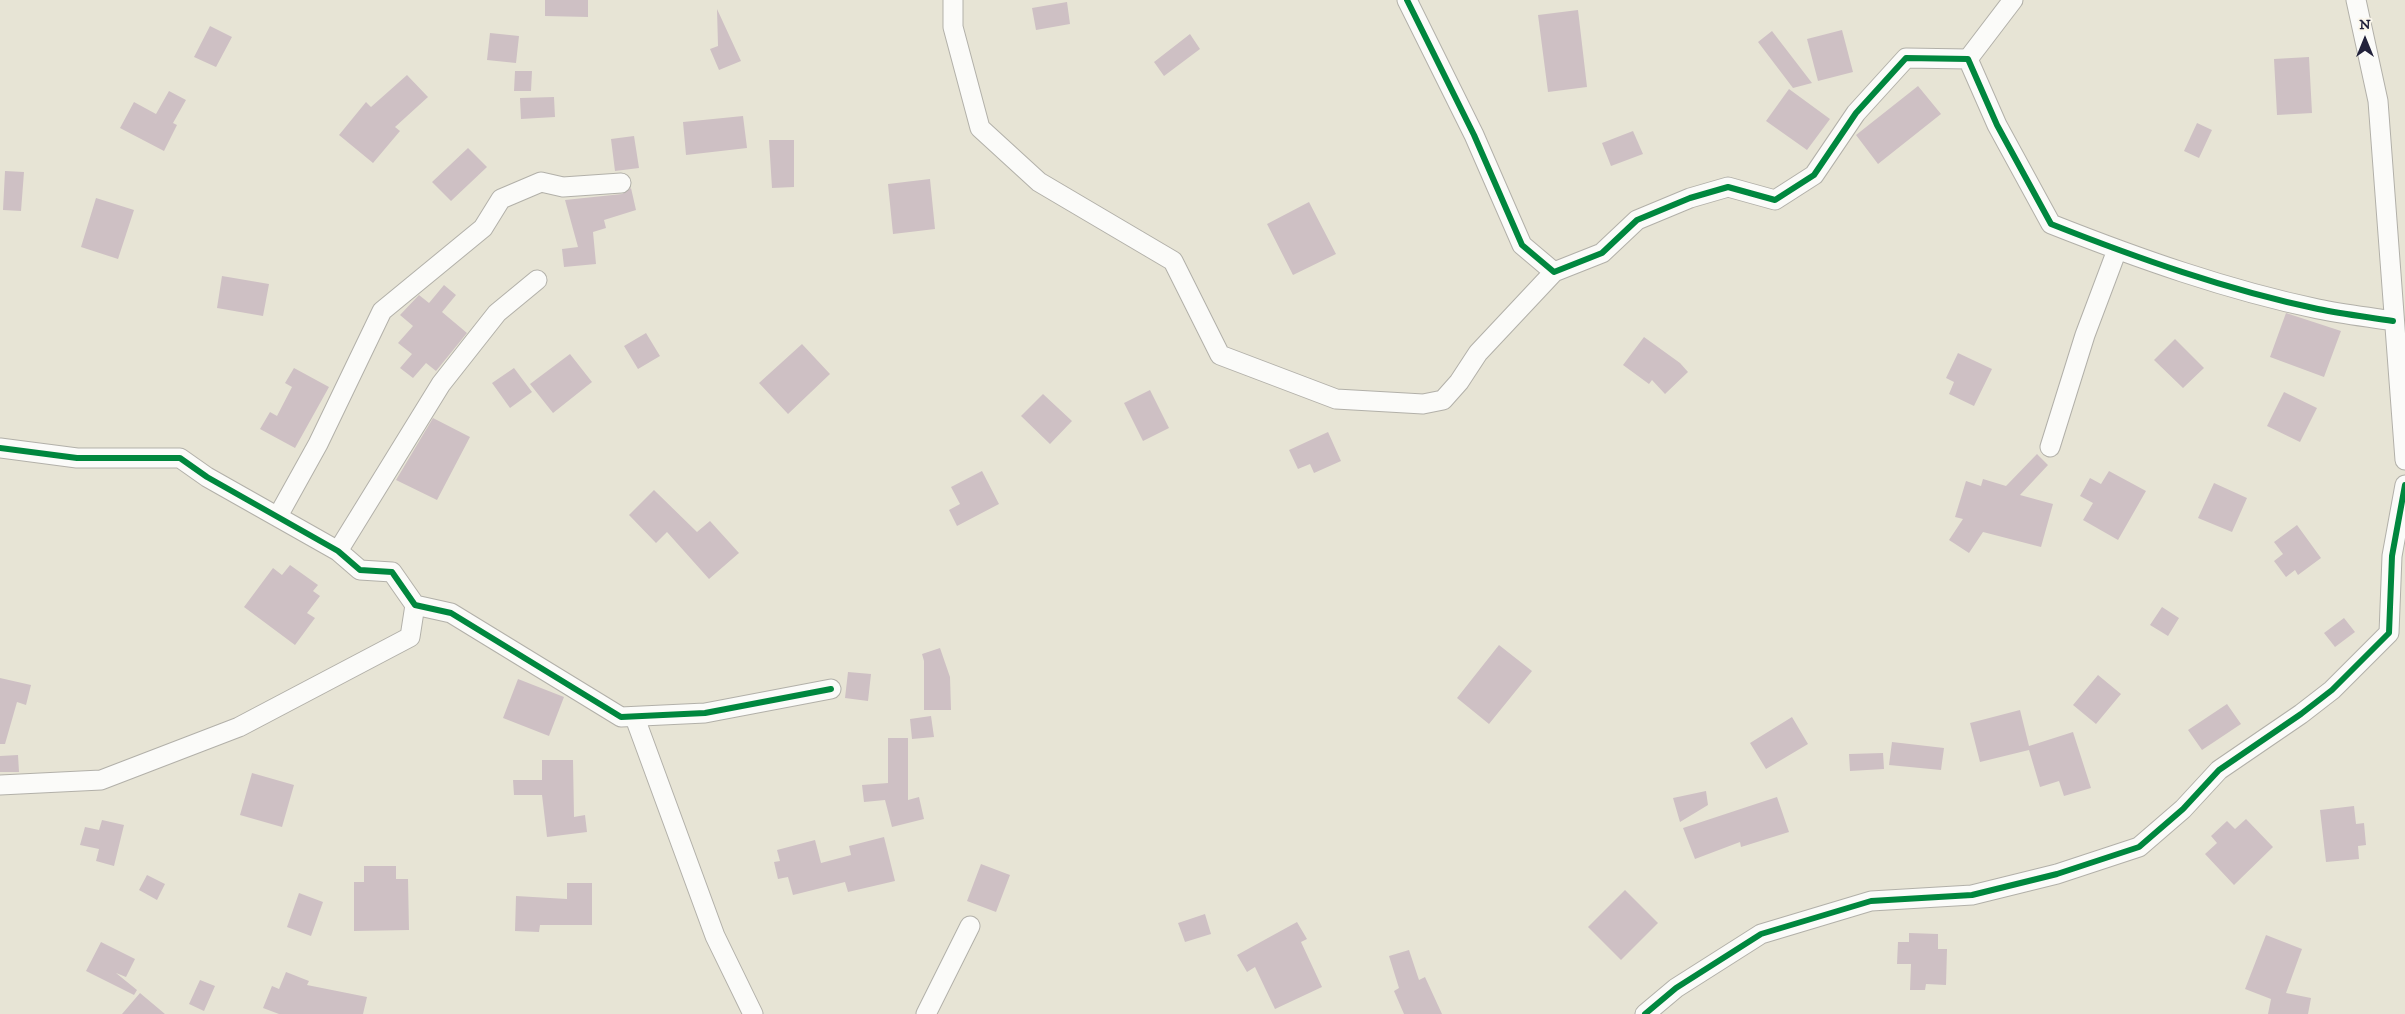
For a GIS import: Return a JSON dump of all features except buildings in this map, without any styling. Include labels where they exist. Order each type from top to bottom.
[{"type":"street","points":[[953,0],[953,27],[980,128],[1039,182],[1173,261],[1220,355],[1336,399],[1423,404],[1444,400],[1459,382],[1478,353],[1554,272],[1602,254],[1637,220],[1690,198],[1728,187],[1775,200],[1814,175],[1856,113],[1906,58],[1968,59]]},
{"type":"street","points":[[1407,0],[1474,135],[1522,245],[1554,272]]},
{"type":"street","points":[[1968,59],[2013,0]]},
{"type":"street","points":[[2356,0],[2378,101],[2393,321],[2405,460]]},
{"type":"street","points":[[1968,59],[1997,125],[2051,224],[2117,250],[2243,290],[2319,309],[2393,321]]},
{"type":"street","points":[[278,516],[318,444],[382,311],[483,228],[501,199],[541,182],[563,187],[621,183]]},
{"type":"street","points":[[2050,447],[2085,335],[2117,250]]},
{"type":"street","points":[[338,551],[441,384],[497,313],[537,280]]},
{"type":"street","points":[[0,448],[77,458],[180,458],[208,477],[338,551],[360,570],[392,572],[415,605],[451,613],[621,717],[635,718],[705,713],[831,689]]},
{"type":"street","points":[[1645,1014],[1676,988],[1761,934],[1871,900],[1972,895],[2057,874],[2139,846],[2183,809],[2218,770],[2301,714],[2332,690],[2397,631],[2392,556],[2405,485]]},
{"type":"street","points":[[0,785],[101,780],[239,727],[410,637],[415,605]]},
{"type":"street","points":[[635,718],[715,936],[753,1014]]},
{"type":"street","points":[[926,1014],[970,926]]},
{"type":"cycle path","points":[[1407,0],[1474,135],[1522,245],[1554,272],[1602,253],[1637,220],[1690,198],[1728,187],[1775,200],[1814,175],[1856,113],[1906,58],[1968,59],[1997,125],[2051,224],[2149,261],[2216,283],[2318,309],[2393,321]]},
{"type":"cycle path","points":[[0,448],[77,458],[180,458],[207,477],[338,551],[360,570],[392,572],[415,605],[451,613],[621,717],[705,713],[831,689]]},
{"type":"cycle path","points":[[1645,1014],[1676,988],[1761,934],[1871,901],[1972,895],[2057,874],[2139,847],[2183,809],[2219,770],[2301,714],[2332,690],[2389,633],[2392,556],[2405,485]]}]
